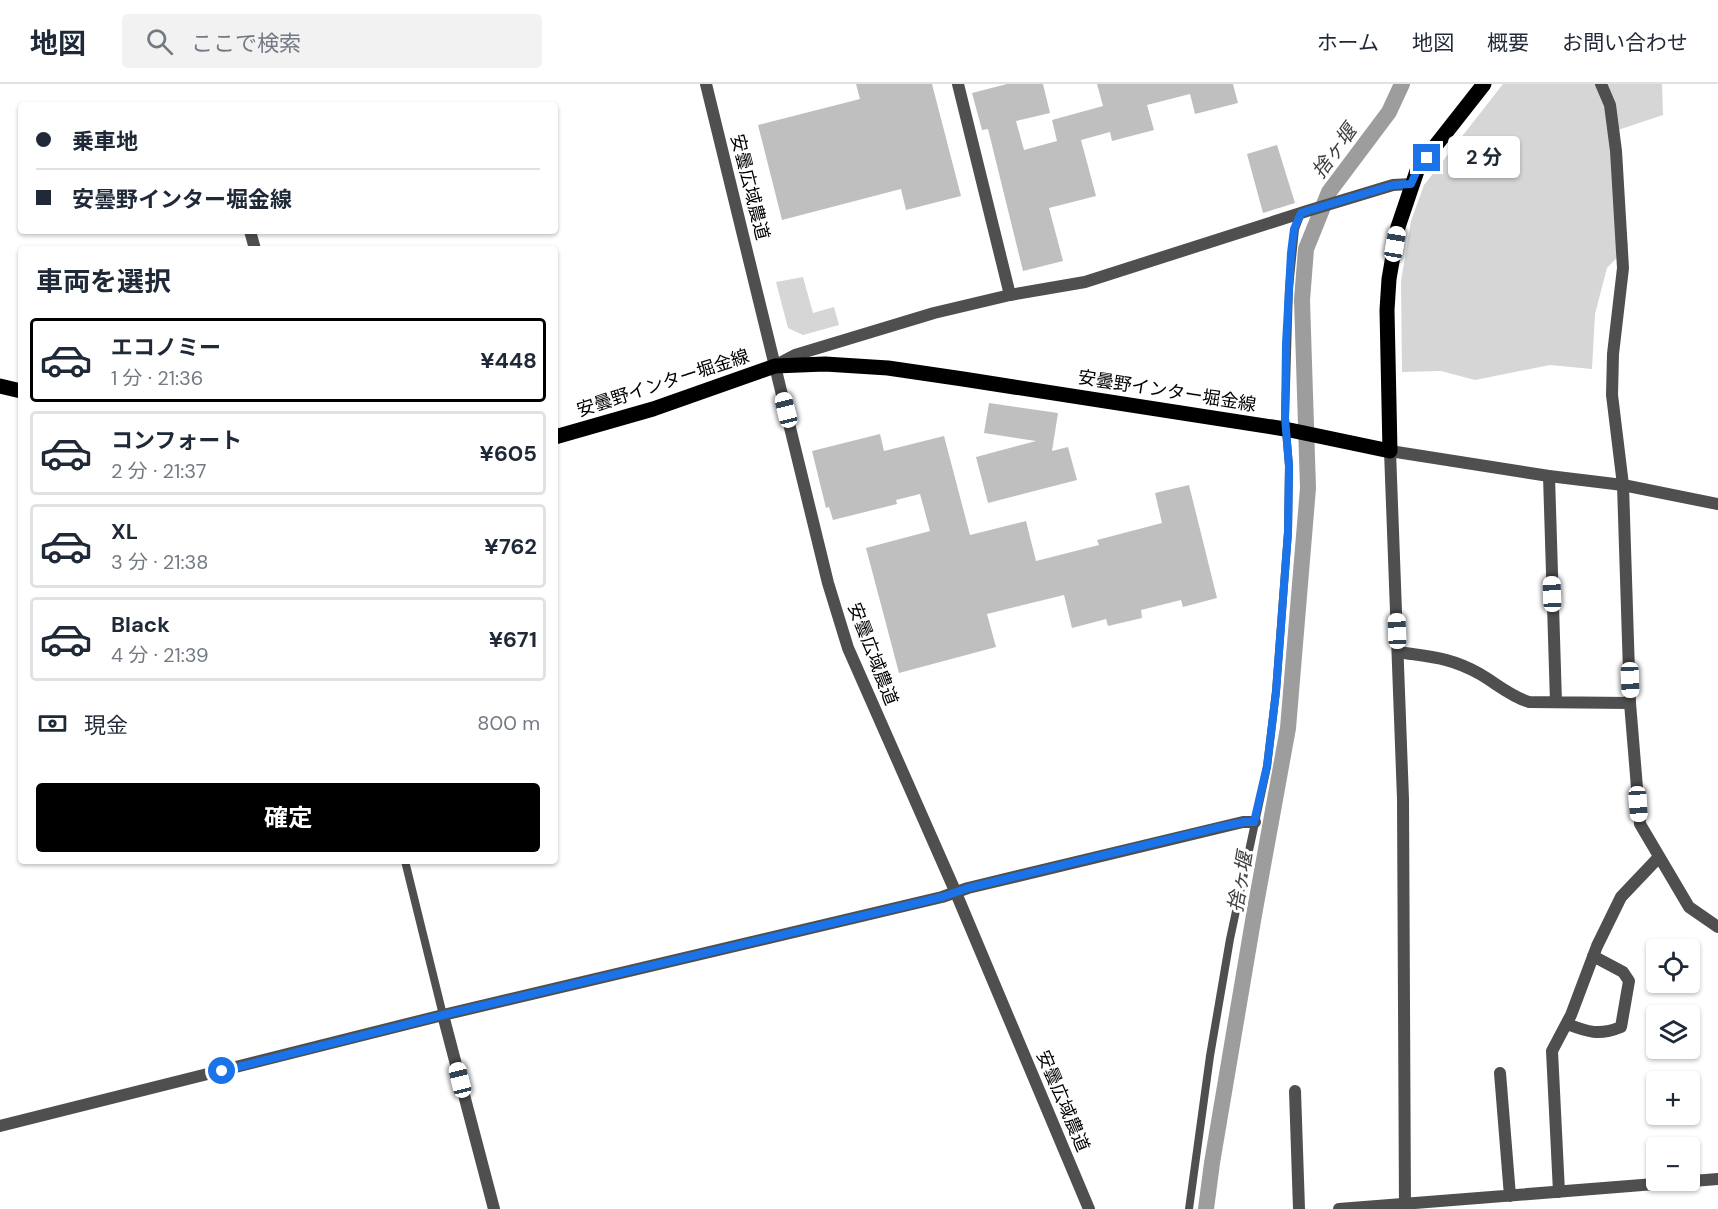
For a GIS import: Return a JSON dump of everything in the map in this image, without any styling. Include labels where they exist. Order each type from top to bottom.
[{"type":"main road","points":[[1390,451],[1387,310],[1389,279],[1398,227],[1418,168],[1484,84]]},
{"type":"main road","name":"安曇野インター堀金線","points":[[558,436],[653,409],[775,366],[825,364],[888,368],[1288,429],[1390,451]]},
{"type":"main road","points":[[0,386],[18,390]]},
{"type":"street","name":"安曇広域農道","points":[[706,84],[828,583],[848,648],[956,893],[1089,1209]]},
{"type":"street","points":[[1601,84],[1610,105],[1616,151],[1623,268],[1613,354],[1612,395],[1623,485],[1630,703],[1640,824],[1689,907],[1718,927]]},
{"type":"street","points":[[961,85],[1010,295]]},
{"type":"street","points":[[775,366],[795,355],[934,313],[1010,295],[1085,282],[1393,185],[1411,184]]},
{"type":"street","points":[[1406,1207],[1403,799],[1390,451],[1623,485],[1718,504]]},
{"type":"street","points":[[1549,476],[1556,702]]},
{"type":"street","points":[[1398,652],[1446,658],[1480,674],[1516,698],[1529,702],[1630,703]]},
{"type":"street","points":[[0,1126],[443,1015],[956,893],[968,888],[1220,827],[1254,822]]},
{"type":"street","points":[[1558,1192],[1552,1051],[1567,1024],[1593,956],[1621,897],[1659,857]]},
{"type":"street","points":[[1567,1024],[1591,1033],[1611,1031],[1621,1027],[1629,981],[1623,972],[1593,956]]},
{"type":"street","points":[[443,1015],[494,1209]]},
{"type":"street","points":[[1500,1074],[1510,1196]]},
{"type":"street","points":[[1295,1091],[1299,1209]]},
{"type":"street","points":[[1339,1209],[1406,1207],[1718,1179]]},
{"type":"lane","points":[[1189,1209],[1210,1056],[1230,939],[1267,766],[1276,692],[1288,532],[1291,253],[1294,229],[1304,212]]},
{"type":"lane","points":[[406,864],[443,1015]]},
{"type":"shaded area","points":[[1503,84],[1662,84],[1663,115],[1609,133],[1628,246],[1607,268],[1595,314],[1592,369],[1550,365],[1475,380],[1441,371],[1402,372],[1401,281],[1411,221],[1424,185]]},
{"type":"shaded area","points":[[803,277],[813,313],[834,307],[839,325],[803,335],[788,328],[776,282]]},
{"type":"building","points":[[856,84],[932,84],[961,196],[906,210],[901,189],[782,220],[758,125],[860,99]]},
{"type":"building","points":[[1007,84],[1043,84],[1050,113],[1016,121],[1024,150],[1057,141],[1052,120],[1103,106],[1097,84],[1233,84],[1238,103],[1195,114],[1190,94],[1147,105],[1154,130],[1112,141],[1110,132],[1081,140],[1096,196],[1049,208],[1063,261],[1023,271],[988,129],[982,130],[972,93]]},
{"type":"building","points":[[1277,145],[1295,203],[1263,213],[1247,154]]},
{"type":"building","points":[[989,403],[1058,413],[1052,451],[1068,447],[1077,480],[988,503],[976,457],[1036,441],[984,433]]},
{"type":"building","points":[[880,434],[884,451],[944,436],[970,535],[1026,521],[1036,561],[1099,545],[1097,540],[1162,523],[1155,493],[1189,485],[1217,598],[1183,607],[1181,600],[1141,610],[1142,618],[1108,626],[1106,619],[1072,628],[1064,595],[987,614],[996,647],[899,673],[866,548],[930,531],[920,494],[896,500],[897,504],[833,520],[829,507],[826,508],[812,451]]},
{"type":"waterway","name":"捨ヶ堰","points":[[1206,1209],[1254,915],[1288,728],[1308,488],[1302,300],[1306,249],[1329,192],[1389,112],[1402,84]]},
{"type":"route","points":[[222,1071],[443,1015],[942,897],[968,888],[1220,827],[1254,822],[1267,766],[1276,692],[1288,532],[1286,344],[1294,229],[1301,213],[1393,185],[1411,184],[1418,168],[1427,158]]}]
